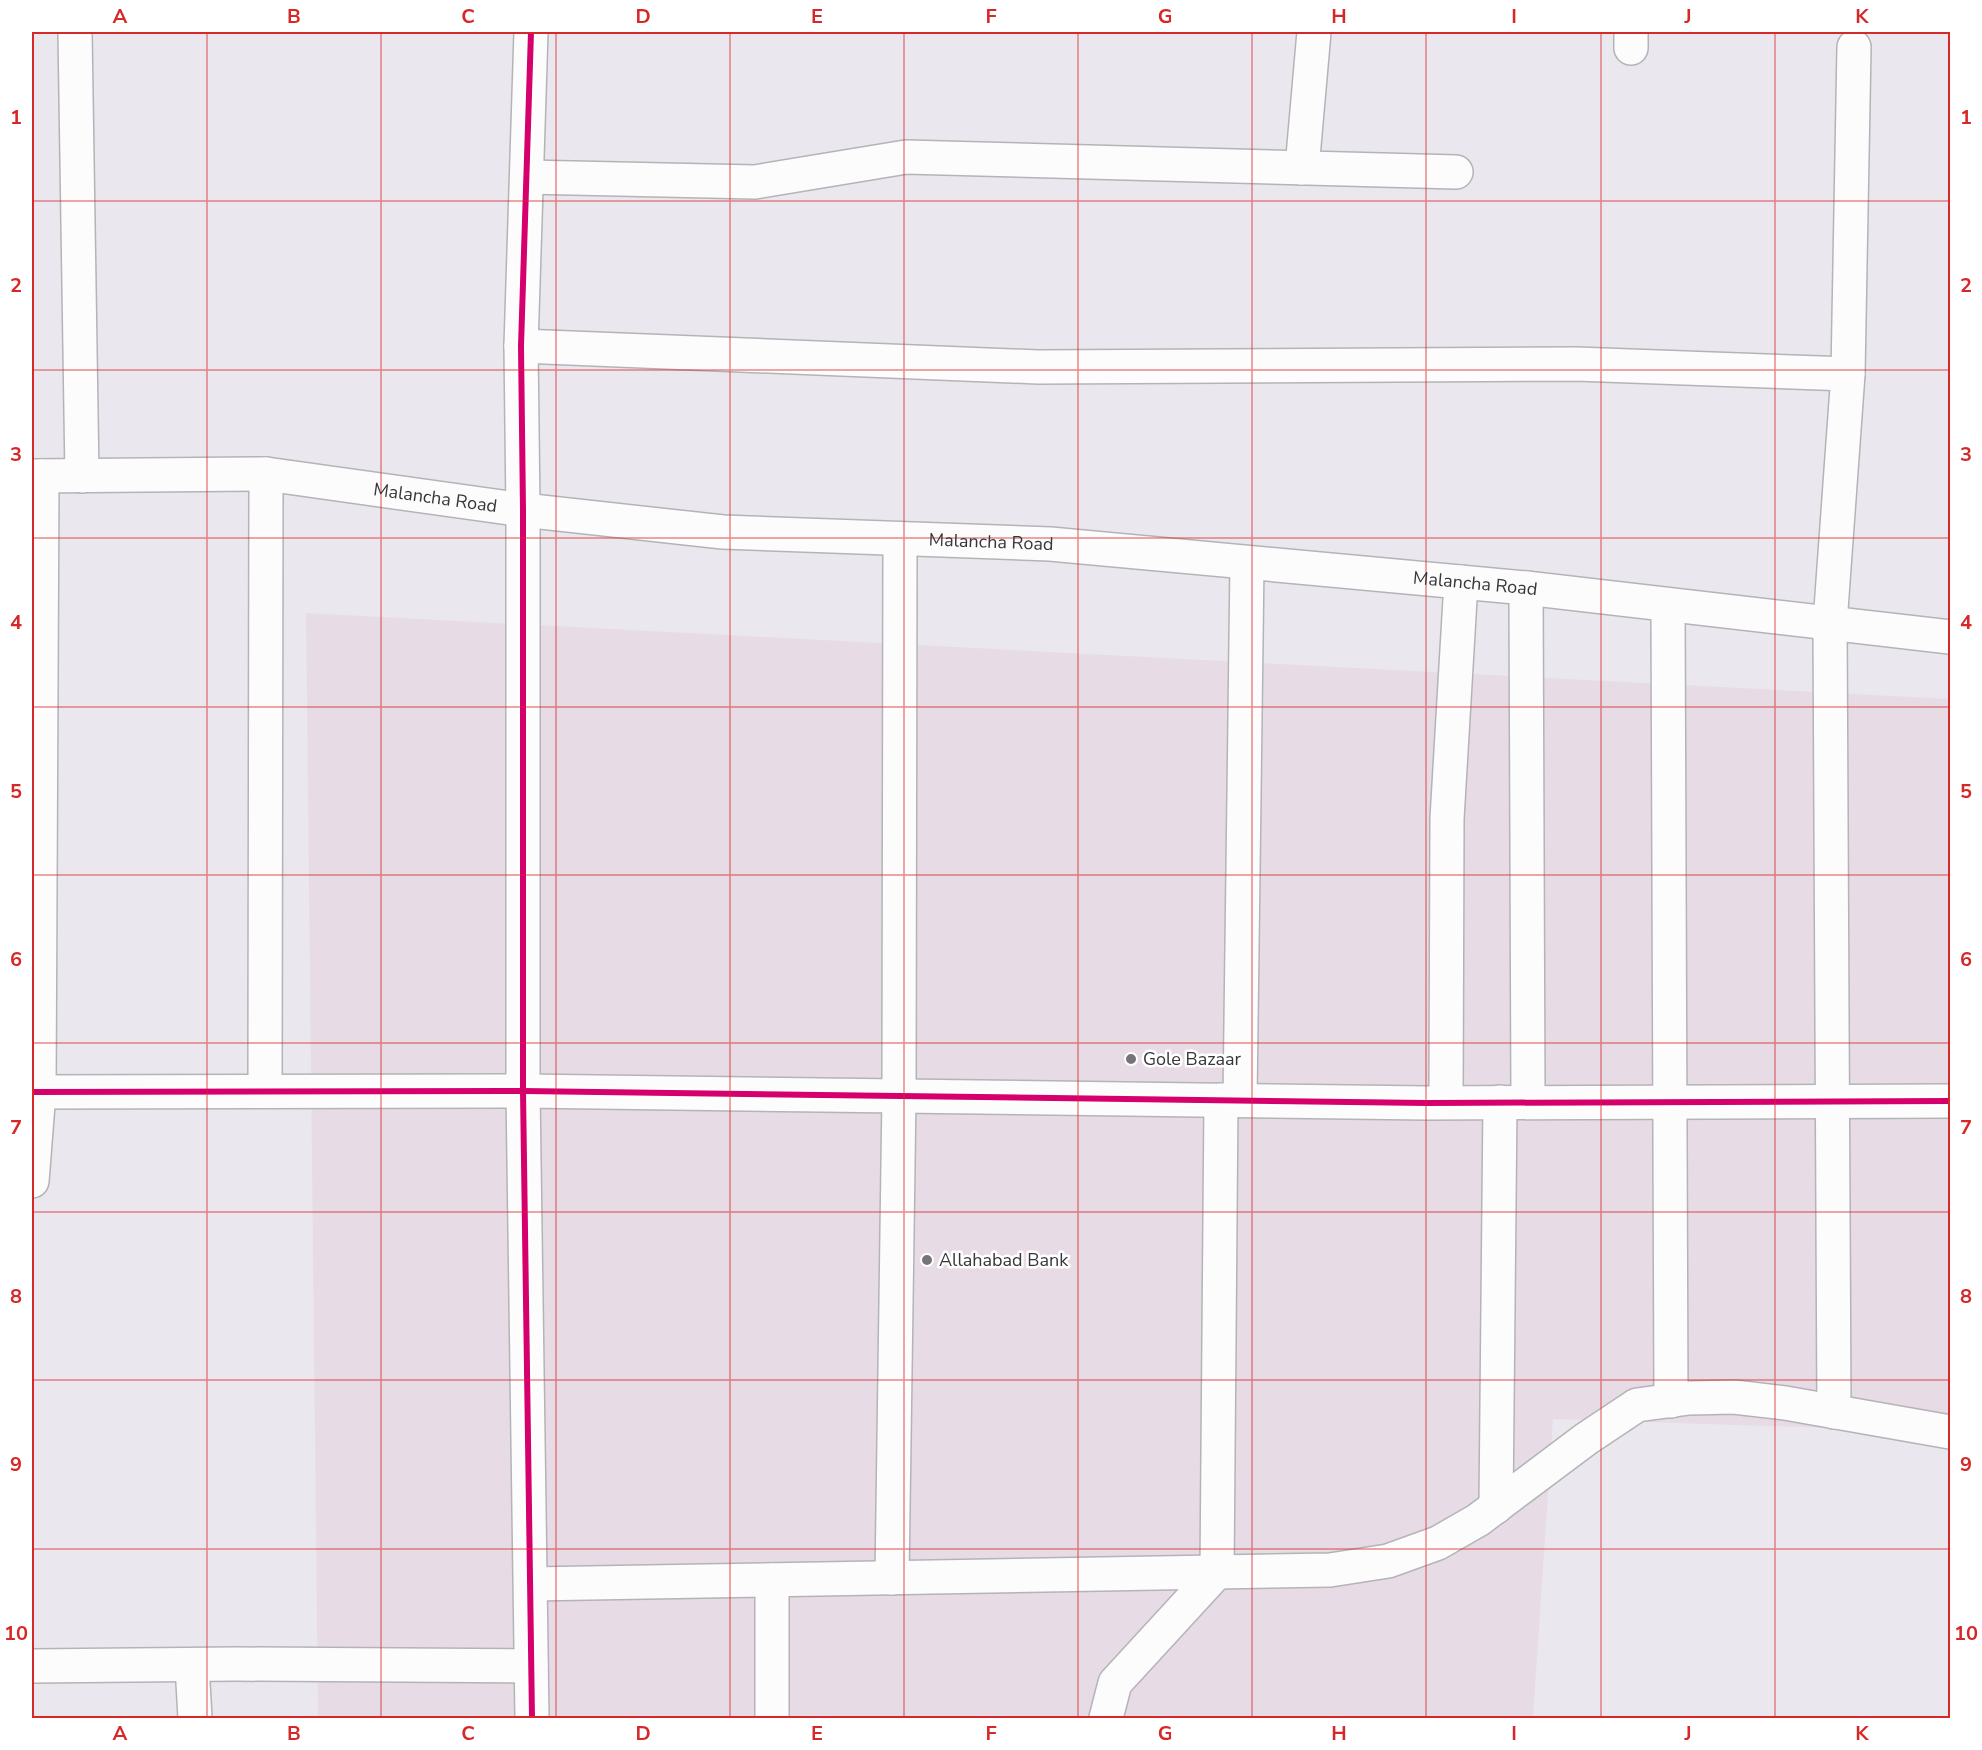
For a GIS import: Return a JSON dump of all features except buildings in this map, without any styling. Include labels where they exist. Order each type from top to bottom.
[{"type":"street","points":[[75,32],[82,476]]},
{"type":"street","points":[[531,32],[521,346],[523,1091],[532,1719]]},
{"type":"street","points":[[1302,168],[1314,32]]},
{"type":"street","points":[[1834,1412],[1830,623],[1848,374],[1854,47]]},
{"type":"street","points":[[527,177],[755,182],[906,158],[1456,172]]},
{"type":"street","points":[[521,346],[1038,367],[1576,364],[1848,374]]},
{"type":"street","points":[[265,1091],[266,474]]},
{"type":"street","name":"Malancha Road","points":[[37,476],[266,474],[523,510],[723,532],[1050,544],[1526,588],[1950,637]]},
{"type":"street","points":[[32,1181],[36,965],[37,476]]},
{"type":"street","points":[[892,1578],[899,1095],[900,539]]},
{"type":"street","points":[[1106,1719],[1115,1683],[1217,1572],[1248,563]]},
{"type":"street","points":[[1446,1102],[1448,819],[1461,582]]},
{"type":"street","points":[[1496,1507],[1514,1102],[1526,588]]},
{"type":"street","points":[[1668,605],[1671,1401]]},
{"type":"street","points":[[35,1092],[523,1091],[1446,1102],[1950,1101]]},
{"type":"street","points":[[531,1584],[1330,1570],[1388,1561],[1438,1543],[1478,1520],[1586,1439],[1637,1406],[1689,1398],[1734,1397],[1785,1403],[1950,1432]]},
{"type":"street","points":[[772,1581],[772,1719]]},
{"type":"street","points":[[192,1665],[195,1719]]},
{"type":"street","points":[[32,1666],[531,1666]]},
{"type":"shaded area","name":"Gole Bazaar","points":[[306,613],[1950,699],[1950,1432],[1553,1419],[1533,1718],[318,1718]]},
{"type":"cycle path","points":[[531,32],[521,346],[523,1091],[532,1718]]},
{"type":"cycle path","points":[[32,1092],[523,1091],[1427,1103],[1950,1101]]},
{"type":"place","name":"Gole Bazaar","points":[[1131,1059]]},
{"type":"place","name":"Allahabad Bank","points":[[927,1260]]}]
